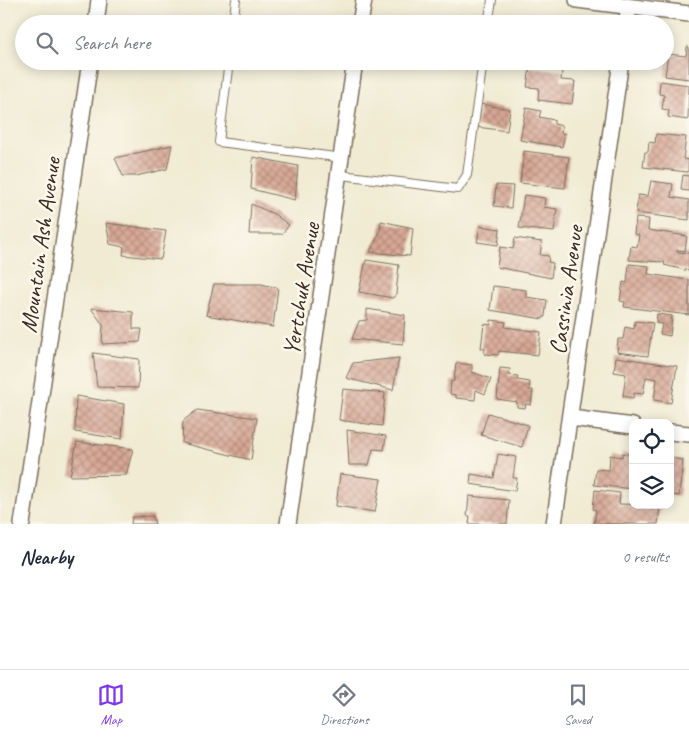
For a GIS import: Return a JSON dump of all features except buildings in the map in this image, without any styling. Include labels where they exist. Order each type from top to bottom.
[{"type":"street","points":[[97,15],[99,0]]},
{"type":"street","points":[[362,15],[364,0]]},
{"type":"street","points":[[577,0],[689,14]]},
{"type":"street","points":[[628,15],[629,7]]},
{"type":"street","name":"Mountain Ash Avenue","points":[[22,524],[89,70]]},
{"type":"street","name":"Yertchuk Avenue","points":[[288,524],[341,175],[355,70]]},
{"type":"street","name":"Cassinia Avenue","points":[[554,524],[571,418],[620,70]]},
{"type":"street","points":[[571,418],[629,425]]},
{"type":"street","points":[[674,432],[689,434]]},
{"type":"lane","points":[[235,15],[236,0]]},
{"type":"lane","points":[[490,15],[492,0]]},
{"type":"lane","points":[[228,70],[218,142],[343,158]]},
{"type":"lane","points":[[341,175],[458,190],[467,175],[482,70]]}]
